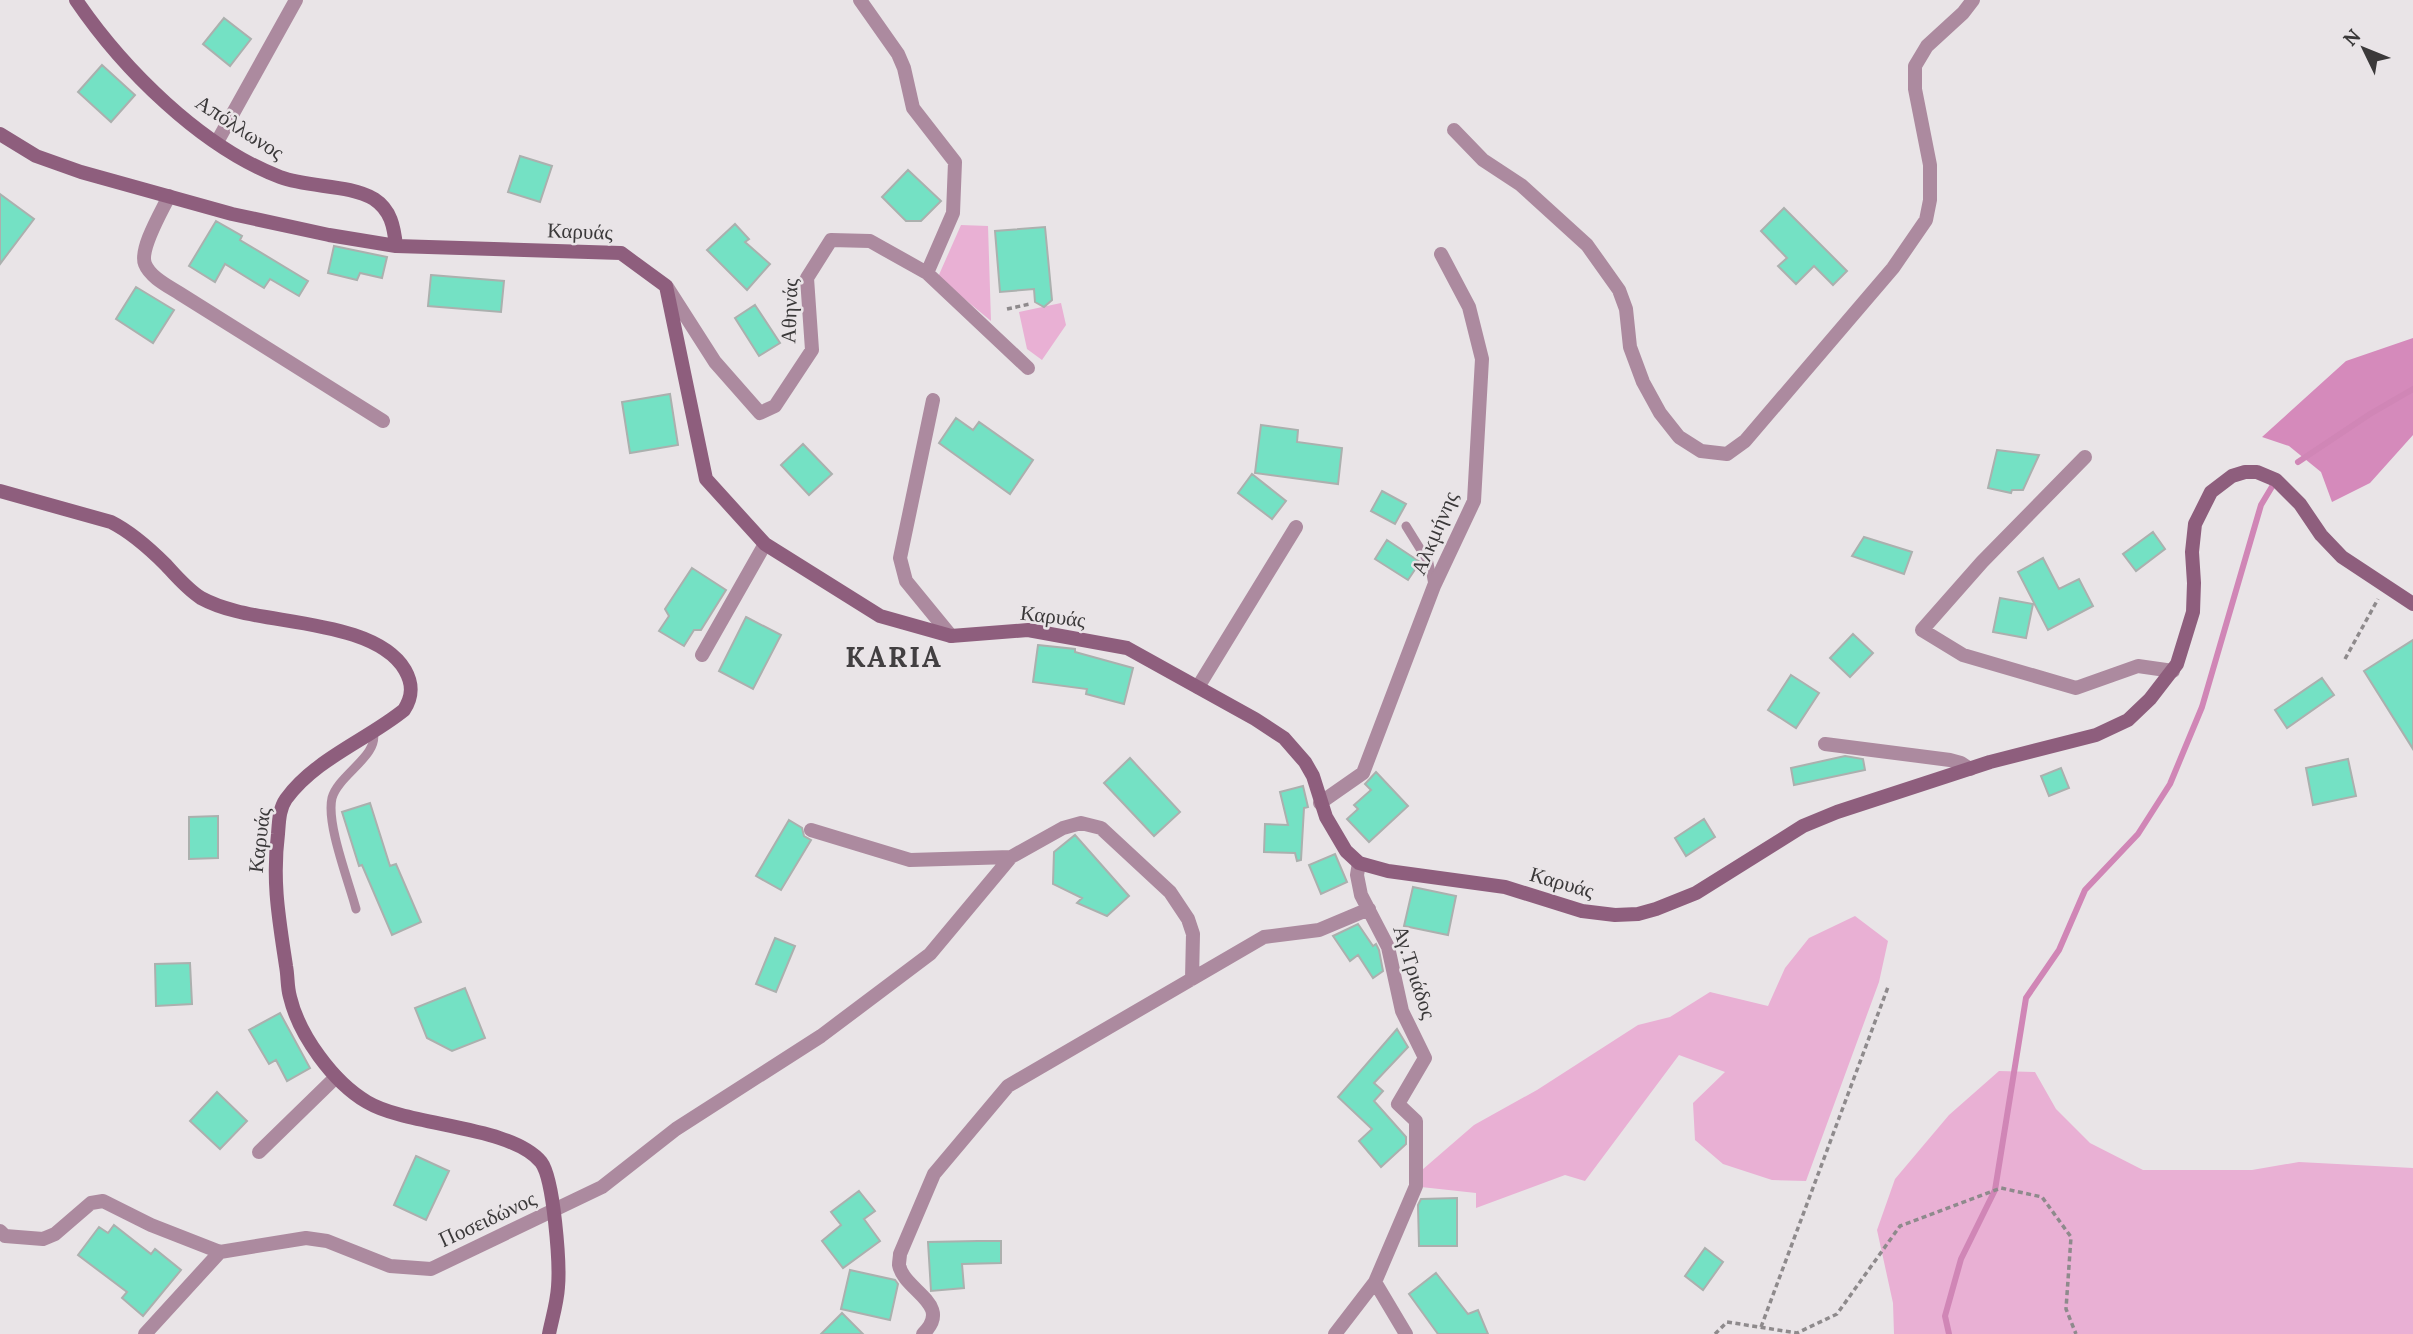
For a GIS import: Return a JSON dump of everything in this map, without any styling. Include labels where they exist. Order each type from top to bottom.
[{"type":"street","name":"Απόλλωνος","points":[[76,0],[99,31],[148,85],[217,142],[278,177],[372,198],[389,215],[396,246]]},
{"type":"street","points":[[217,142],[296,0]]},
{"type":"street","points":[[860,0],[898,54],[913,108],[955,162],[953,213],[927,272]]},
{"type":"street","points":[[1454,130],[1483,160],[1521,185],[1587,245],[1619,290],[1626,309],[1630,347],[1643,382],[1660,413],[1679,436],[1701,452],[1727,454],[1745,441],[1867,298],[1911,244],[1926,220],[1930,200],[1930,165],[1915,89],[1915,66],[1927,46],[1963,13],[1973,0]]},
{"type":"street","name":"Καρυάς","points":[[0,134],[36,156],[81,172],[232,214],[329,235],[396,246],[621,253],[666,286],[706,479],[765,544],[880,616],[951,636],[1028,630],[1126,648],[1272,730],[1289,743],[1311,772],[1320,803],[1346,851],[1359,863],[1388,871],[1504,887],[1582,911],[1615,915],[1638,914],[1656,909],[1696,892],[1818,819],[1906,788],[2117,727],[2139,711],[2173,671],[2193,612],[2193,536],[2196,519],[2211,492],[2232,476],[2254,472],[2276,480],[2300,504],[2333,548],[2353,565],[2413,604]]},
{"type":"street","points":[[169,197],[145,250],[144,261],[151,272],[179,293],[383,421]]},
{"type":"street","name":"Αθηνάς","points":[[666,286],[715,362],[760,413],[775,406],[812,350],[807,278],[831,240],[870,241],[927,272],[1028,368]]},
{"type":"street","name":"Αλκμήνης","points":[[1320,803],[1363,773],[1434,586],[1474,501],[1482,359],[1469,307],[1441,254]]},
{"type":"street","points":[[933,400],[900,558],[906,581],[951,636]]},
{"type":"street","points":[[2085,457],[1982,562],[1922,630],[1963,655],[2076,688],[2137,666],[2173,671]]},
{"type":"street","name":"Καρυάς","points":[[0,491],[111,522],[153,553],[188,589],[218,606],[361,638],[386,648],[397,658],[407,674],[412,694],[404,710],[316,770],[285,800],[281,808],[274,867],[276,902],[290,998],[319,1057],[336,1077],[368,1102],[388,1111],[489,1136],[532,1155],[540,1162],[546,1172],[553,1211],[558,1287],[549,1334]]},
{"type":"street","points":[[1198,687],[1296,527]]},
{"type":"street","points":[[702,655],[765,544]]},
{"type":"street","points":[[1825,744],[1950,760],[1970,769]]},
{"type":"street","points":[[811,830],[910,860],[1011,857],[1074,824],[1087,823],[1101,828],[1158,880],[1181,907],[1193,934],[1192,979]]},
{"type":"street","name":"Ποσειδώνος","points":[[220,1252],[306,1238],[327,1241],[390,1266],[431,1269],[602,1187],[676,1129],[821,1036],[930,954],[1011,857]]},
{"type":"street","name":"Αγ.Τριάδος","points":[[1359,863],[1358,884],[1392,958],[1402,1011],[1426,1058],[1398,1104],[1416,1121],[1416,1186],[1375,1282]]},
{"type":"street","points":[[923,1334],[932,1326],[933,1312],[904,1275],[899,1266],[900,1254],[934,1174],[1008,1086],[1264,937],[1319,930],[1369,909]]},
{"type":"street","points":[[259,1152],[336,1077]]},
{"type":"street","points":[[0,1231],[5,1236],[43,1239],[55,1234],[91,1203],[103,1202],[151,1226],[220,1252],[145,1334]]},
{"type":"street","points":[[1335,1334],[1375,1282],[1406,1334]]},
{"type":"lane","points":[[1406,526],[1429,563],[1434,586]]},
{"type":"lane","points":[[356,909],[332,824],[331,806],[340,782],[372,748],[375,739],[373,732]]},
{"type":"path","points":[[1007,309],[1030,304]]},
{"type":"path","points":[[2345,659],[2385,587]]},
{"type":"path","points":[[1761,1327],[1888,987]]},
{"type":"path","points":[[1715,1334],[1727,1322],[1797,1333],[1836,1314],[1900,1226],[2001,1188],[2042,1197],[2071,1237],[2066,1309],[2076,1334]]},
{"type":"shaded area","points":[[961,225],[988,226],[991,321],[938,277]]},
{"type":"shaded area","points":[[1061,303],[1066,325],[1042,360],[1027,349],[1019,312]]},
{"type":"shaded area","points":[[2413,338],[2413,435],[2370,483],[2332,502],[2321,472],[2289,446],[2262,437],[2346,361]]},
{"type":"shaded area","points":[[1855,916],[1888,941],[1879,982],[1806,1181],[1772,1180],[1723,1164],[1695,1140],[1693,1103],[1725,1072],[1679,1055],[1585,1181],[1565,1175],[1476,1208],[1476,1193],[1421,1187],[1422,1170],[1474,1125],[1537,1090],[1638,1025],[1670,1017],[1710,992],[1768,1006],[1785,968],[1809,938]]},
{"type":"shaded area","points":[[1999,1071],[2035,1072],[2056,1109],[2090,1143],[2143,1170],[2252,1170],[2299,1162],[2413,1168],[2413,1334],[1894,1334],[1893,1303],[1877,1230],[1895,1179],[1949,1115]]},
{"type":"building","points":[[224,18],[251,39],[230,66],[203,44]]},
{"type":"building","points":[[102,65],[135,95],[111,122],[78,92]]},
{"type":"building","points":[[520,156],[552,166],[540,202],[508,192]]},
{"type":"building","points":[[908,170],[941,201],[921,221],[906,221],[882,197]]},
{"type":"building","points":[[0,194],[34,219],[0,264]]},
{"type":"building","points":[[1784,208],[1847,271],[1833,285],[1814,266],[1796,284],[1778,266],[1787,258],[1761,231]]},
{"type":"building","points":[[216,221],[242,236],[240,240],[308,281],[299,296],[270,279],[264,288],[225,264],[215,282],[189,266]]},
{"type":"building","points":[[735,224],[749,239],[745,242],[770,264],[747,290],[707,250]]},
{"type":"building","points":[[1045,227],[1052,300],[1044,307],[1035,302],[1034,289],[1000,292],[995,231]]},
{"type":"building","points":[[334,246],[387,257],[382,278],[360,273],[357,280],[328,273]]},
{"type":"building","points":[[431,275],[504,281],[501,312],[428,306]]},
{"type":"building","points":[[136,287],[174,310],[153,343],[116,319]]},
{"type":"building","points":[[755,305],[780,343],[759,356],[735,318]]},
{"type":"building","points":[[670,394],[678,445],[630,453],[622,402]]},
{"type":"building","points":[[956,418],[973,430],[979,422],[1033,460],[1010,494],[939,443]]},
{"type":"building","points":[[1261,425],[1298,430],[1297,442],[1342,448],[1338,484],[1255,473]]},
{"type":"building","points":[[803,444],[832,474],[809,495],[781,465]]},
{"type":"building","points":[[1997,450],[2039,455],[2023,490],[2012,490],[2011,493],[1988,488]]},
{"type":"building","points":[[1252,474],[1286,501],[1272,519],[1238,493]]},
{"type":"building","points":[[1382,491],[1406,504],[1395,524],[1371,511]]},
{"type":"building","points":[[2153,532],[2165,549],[2136,571],[2123,554]]},
{"type":"building","points":[[1864,537],[1912,552],[1904,574],[1852,556]]},
{"type":"building","points":[[1387,540],[1420,562],[1408,580],[1375,559]]},
{"type":"building","points":[[2043,558],[2059,589],[2079,579],[2093,606],[2048,630],[2018,572]]},
{"type":"building","points":[[692,568],[726,590],[701,630],[694,630],[684,646],[659,631],[669,616],[665,609]]},
{"type":"building","points":[[2000,598],[2033,604],[2026,638],[1993,632]]},
{"type":"building","points":[[746,617],[781,635],[753,689],[719,671]]},
{"type":"building","points":[[1853,634],[1873,653],[1850,677],[1830,658]]},
{"type":"building","points":[[2413,640],[2413,749],[2364,671]]},
{"type":"building","points":[[1038,645],[1075,649],[1075,652],[1133,668],[1124,704],[1086,694],[1087,689],[1033,682]]},
{"type":"building","points":[[1791,675],[1819,693],[1796,728],[1768,710]]},
{"type":"building","points":[[2322,678],[2334,695],[2287,728],[2275,710]]},
{"type":"building","points":[[1845,756],[1863,759],[1865,770],[1794,785],[1791,768]]},
{"type":"building","points":[[1130,758],[1180,812],[1154,836],[1104,783]]},
{"type":"building","points":[[2348,759],[2356,796],[2313,805],[2306,768]]},
{"type":"building","points":[[2061,768],[2069,788],[2049,796],[2041,776]]},
{"type":"building","points":[[1376,772],[1408,806],[1369,842],[1347,819],[1358,809],[1354,805],[1371,790],[1365,784]]},
{"type":"building","points":[[1303,786],[1308,807],[1304,808],[1301,860],[1297,861],[1295,853],[1264,852],[1265,824],[1288,825],[1280,792]]},
{"type":"building","points":[[370,803],[390,866],[396,864],[421,922],[392,935],[362,865],[359,866],[342,812]]},
{"type":"building","points":[[218,816],[218,858],[189,859],[189,817]]},
{"type":"building","points":[[1704,819],[1715,837],[1686,856],[1675,838]]},
{"type":"building","points":[[789,820],[802,828],[804,836],[811,840],[781,890],[756,876]]},
{"type":"building","points":[[1075,835],[1129,896],[1107,916],[1077,903],[1082,898],[1053,884],[1054,852]]},
{"type":"building","points":[[1335,854],[1347,882],[1321,894],[1309,865]]},
{"type":"building","points":[[1413,887],[1456,896],[1448,935],[1404,926]]},
{"type":"building","points":[[1358,924],[1373,946],[1376,944],[1379,950],[1383,971],[1373,978],[1358,955],[1350,961],[1333,936]]},
{"type":"building","points":[[775,938],[795,946],[776,992],[756,984]]},
{"type":"building","points":[[190,963],[192,1004],[156,1006],[155,964]]},
{"type":"building","points":[[465,988],[485,1038],[452,1051],[427,1038],[415,1008]]},
{"type":"building","points":[[280,1013],[310,1068],[287,1081],[276,1060],[269,1064],[249,1030]]},
{"type":"building","points":[[1397,1029],[1408,1047],[1374,1083],[1383,1091],[1374,1101],[1406,1137],[1406,1144],[1381,1167],[1359,1141],[1372,1129],[1338,1097]]},
{"type":"building","points":[[217,1092],[247,1121],[220,1149],[190,1121]]},
{"type":"building","points":[[416,1156],[449,1171],[426,1220],[394,1205]]},
{"type":"building","points":[[859,1191],[875,1211],[864,1219],[880,1241],[843,1268],[822,1241],[841,1225],[831,1212]]},
{"type":"building","points":[[1457,1198],[1457,1246],[1419,1246],[1418,1205],[1421,1199]]},
{"type":"building","points":[[114,1225],[151,1254],[155,1249],[181,1270],[143,1316],[122,1298],[127,1292],[78,1255],[99,1227],[108,1233]]},
{"type":"building","points":[[1001,1241],[1001,1263],[962,1264],[964,1288],[931,1291],[928,1242]]},
{"type":"building","points":[[1705,1248],[1723,1262],[1703,1290],[1685,1276]]},
{"type":"building","points":[[850,1270],[895,1280],[898,1284],[890,1320],[841,1309]]},
{"type":"building","points":[[1436,1273],[1468,1314],[1478,1310],[1488,1334],[1438,1334],[1409,1294]]},
{"type":"building","points":[[842,1313],[863,1334],[821,1334]]},
{"type":"waterway","points":[[2298,462],[2413,389]]},
{"type":"waterway","points":[[1949,1334],[1945,1316],[1961,1259],[1995,1190],[2026,998],[2059,950],[2085,890],[2138,834],[2170,784],[2202,707],[2261,505],[2273,485]]},
{"type":"district","name":"KARIA","points":[[894,657]]}]
